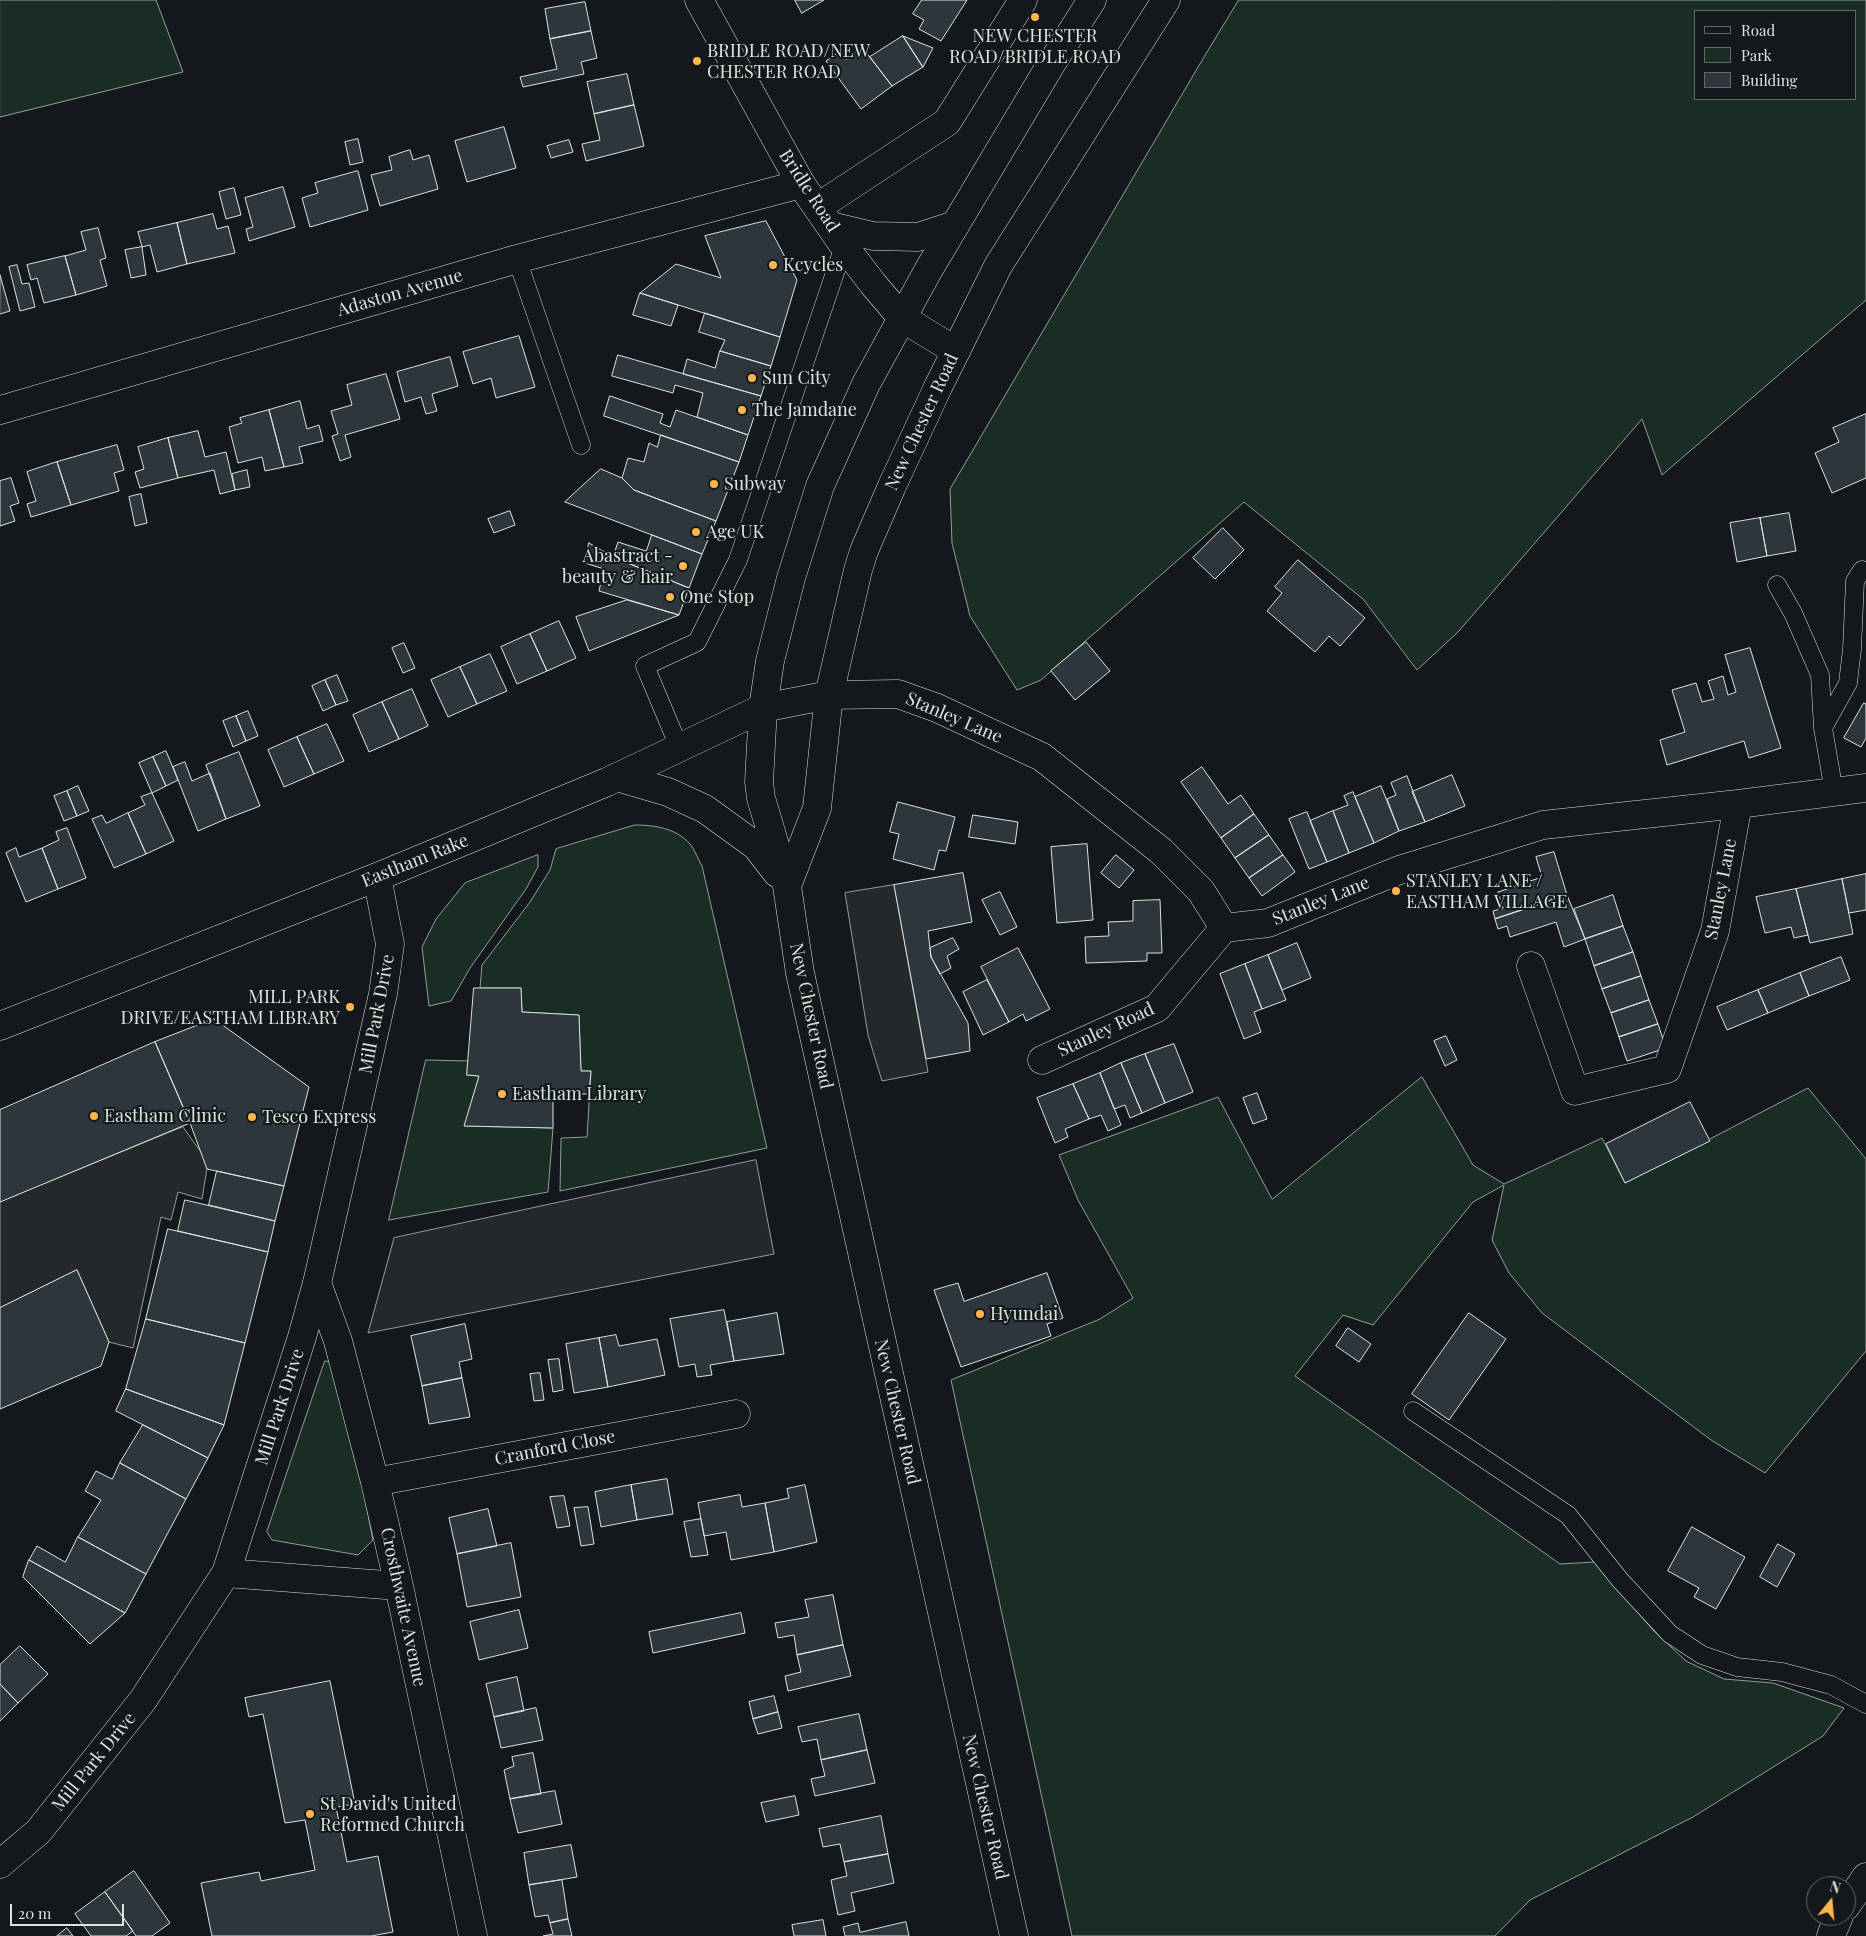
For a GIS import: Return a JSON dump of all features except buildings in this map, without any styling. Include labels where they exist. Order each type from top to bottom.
[{"type":"main road","name":"Bridle Road","points":[[699,0],[801,184],[873,284],[902,318],[956,351]]},
{"type":"main road","points":[[831,226],[947,122],[1023,0]]},
{"type":"main road","name":"New Chester Road","points":[[1014,1936],[800,973],[787,886],[760,790],[763,708],[770,661],[789,587],[820,486],[866,384],[955,226],[1050,66],[1092,0]]},
{"type":"main road","name":"New Chester Road","points":[[787,886],[817,808],[828,695],[864,552],[892,486],[998,266],[1166,0]]},
{"type":"main road","name":"Adaston Avenue","points":[[0,410],[517,259],[801,184]]},
{"type":"main road","points":[[831,226],[873,236],[918,237],[955,226]]},
{"type":"main road","name":"Stanley Lane","points":[[828,695],[898,694],[937,708],[1042,757],[1161,851],[1201,891],[1224,928],[1268,923],[1402,869],[1543,825],[1866,788]]},
{"type":"main road","name":"Eastham Rake","points":[[0,1026],[377,877],[617,777],[763,708],[828,695]]},
{"type":"main road","points":[[617,777],[668,792],[705,809],[756,846],[787,886]]},
{"type":"main road","name":"Stanley Lane","points":[[1530,966],[1575,1092],[1666,1069],[1715,931],[1738,804]]},
{"type":"main road","name":"Mill Park Drive","points":[[0,1864],[38,1832],[144,1700],[226,1573],[302,1337],[317,1283],[383,994],[390,944],[377,877]]},
{"type":"main road","name":"Stanley Road","points":[[1042,1060],[1157,1008],[1224,928]]},
{"type":"main road","name":"Crosthwaite Avenue","points":[[317,1283],[338,1341],[375,1482],[399,1586],[472,1936]]},
{"type":"main road","name":"Cranford Close","points":[[375,1482],[736,1414]]},
{"type":"main road","points":[[226,1573],[399,1586]]},
{"type":"main road","points":[[1856,1892],[1866,1877]]},
{"type":"lane","points":[[679,747],[644,666],[697,642],[738,560],[831,226]]},
{"type":"lane","points":[[517,259],[581,445]]},
{"type":"lane","points":[[1822,728],[1848,683],[1852,649],[1855,581],[1862,570]]},
{"type":"lane","points":[[1777,585],[1793,613],[1820,675],[1822,728],[1834,792]]},
{"type":"lane","points":[[1413,1411],[1568,1515],[1620,1580],[1670,1634],[1702,1655],[1738,1667],[1782,1672],[1831,1685],[1866,1704]]},
{"type":"green space","points":[[0,0],[156,0],[183,72],[0,117]]},
{"type":"green space","points":[[1239,0],[1866,0],[1866,300],[1662,475],[1642,419],[1458,632],[1417,670],[1363,599],[1244,502],[1041,680],[1017,690],[970,616],[952,543],[950,489]]},
{"type":"green space","points":[[635,825],[664,828],[678,834],[690,844],[702,866],[767,1148],[560,1191],[561,1138],[587,1137],[591,1071],[581,1071],[579,1015],[522,1012],[521,988],[480,988],[482,965],[530,902],[550,870],[556,849]]},
{"type":"green space","points":[[538,855],[538,867],[526,889],[470,968],[451,1001],[429,1006],[422,947],[436,919],[465,883]]},
{"type":"green space","points":[[426,1060],[469,1061],[467,1075],[479,1076],[465,1126],[553,1128],[548,1192],[389,1220]]},
{"type":"green space","points":[[1422,1077],[1473,1165],[1504,1184],[1602,1138],[1625,1183],[1808,1088],[1866,1159],[1866,1351],[1765,1473],[1711,1440],[1542,1313],[1509,1273],[1492,1240],[1504,1185],[1473,1202],[1373,1325],[1343,1315],[1295,1376],[1560,1564],[1594,1562],[1654,1631],[1686,1661],[1724,1679],[1773,1683],[1844,1708],[1823,1736],[1693,1817],[1530,1900],[1495,1936],[1072,1936],[951,1380],[1100,1319],[1133,1298],[1078,1200],[1059,1155],[1218,1097],[1272,1199]]},
{"type":"green space","points":[[325,1361],[338,1363],[373,1540],[358,1555],[272,1540],[267,1532]]},
{"type":"shaded area","points":[[894,885],[928,1072],[882,1081],[868,1035],[845,893]]},
{"type":"shaded area","points":[[183,1127],[208,1162],[202,1199],[178,1192],[171,1220],[161,1217],[133,1348],[109,1342],[77,1270],[0,1308],[0,1202]]},
{"type":"shaded area","points":[[756,1160],[774,1254],[368,1333],[394,1238]]},
{"type":"place","name":"NEW CHESTER ROAD/BRIDLE ROAD","points":[[1035,17]]},
{"type":"place","name":"BRIDLE ROAD/NEW CHESTER ROAD","points":[[697,61]]},
{"type":"place","name":"Kcycles","points":[[773,265]]},
{"type":"place","name":"Sun City","points":[[752,378]]},
{"type":"place","name":"The Jamdane","points":[[742,410]]},
{"type":"place","name":"Subway","points":[[714,484]]},
{"type":"place","name":"Age UK","points":[[696,532]]},
{"type":"place","name":"Abastract - beauty & hair","points":[[683,566]]},
{"type":"place","name":"One Stop","points":[[670,597]]},
{"type":"place","name":"STANLEY LANE / EASTHAM VILLAGE","points":[[1396,891]]},
{"type":"place","name":"MILL PARK DRIVE/EASTHAM LIBRARY","points":[[350,1007]]},
{"type":"place","name":"Eastham Library","points":[[502,1094]]},
{"type":"place","name":"Eastham Clinic","points":[[94,1116]]},
{"type":"place","name":"Tesco Express","points":[[252,1117]]},
{"type":"place","name":"Hyundai","points":[[980,1314]]},
{"type":"place","name":"St David's United Reformed Church","points":[[310,1814]]}]
